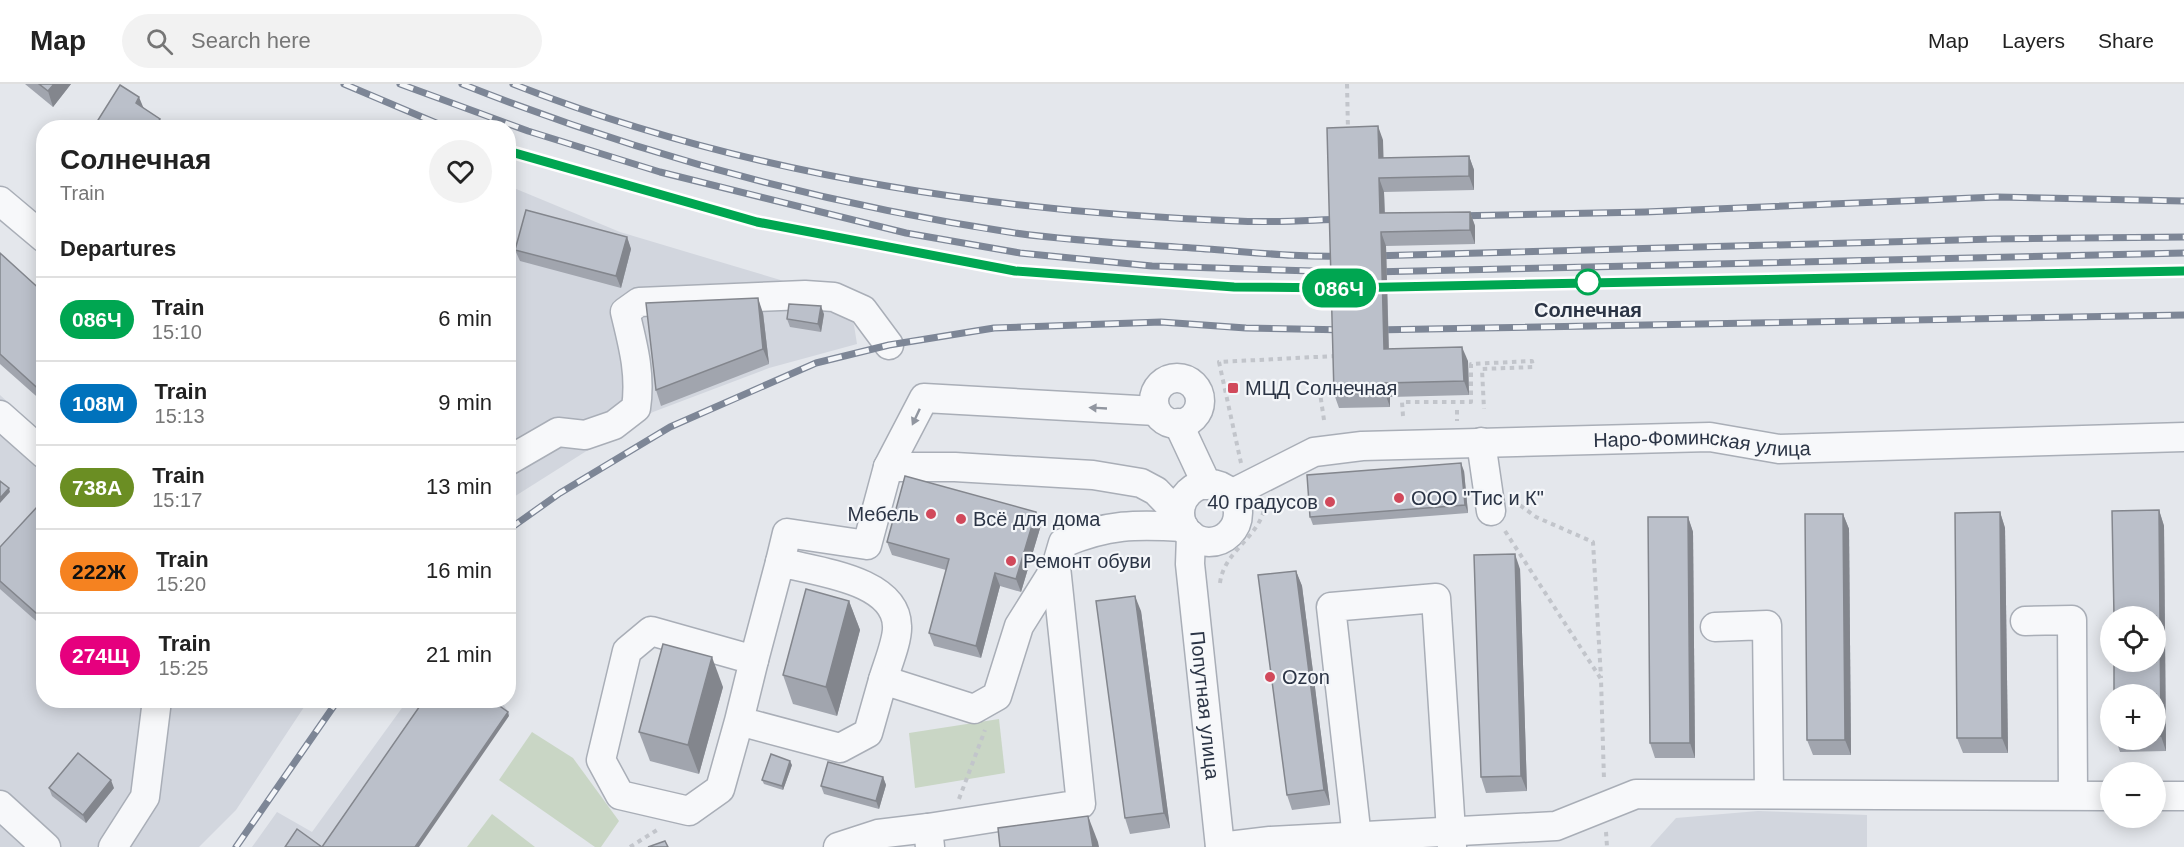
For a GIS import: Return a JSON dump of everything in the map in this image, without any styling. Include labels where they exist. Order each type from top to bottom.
[{"type":"street","points":[[0,201],[36,231]]},
{"type":"street","points":[[516,456],[558,432],[585,435],[614,425],[636,408],[639,387],[636,357],[625,312],[639,302],[805,295],[834,297],[863,310],[889,345]]},
{"type":"street","points":[[754,660],[651,631],[627,651],[601,760],[620,795],[689,811],[720,789],[739,721],[787,533],[867,545],[888,467],[924,398],[1167,417],[1219,489],[1236,504],[1238,519],[1231,532],[1191,564]]},
{"type":"street","points":[[0,415],[36,447]]},
{"type":"street","name":"Наро-Фоминская улица","points":[[1219,489],[1314,452],[1362,446],[1710,437],[1779,449],[2184,437]]},
{"type":"street","points":[[1482,442],[1500,503]]},
{"type":"street","points":[[888,467],[955,467],[1093,475],[1141,483],[1156,491],[1185,526],[1204,542],[1219,541]]},
{"type":"street","points":[[1185,526],[1187,495],[1193,489],[1219,489]]},
{"type":"street","points":[[883,680],[974,709],[998,696],[1019,626],[1056,567],[1063,543],[1095,530],[1147,525],[1185,526]]},
{"type":"street","name":"Попутная улица","points":[[1185,526],[1191,564],[1220,847]]},
{"type":"street","points":[[739,721],[840,748],[868,733],[897,627],[891,603],[870,586],[780,562]]},
{"type":"street","points":[[838,847],[878,834],[936,833],[1081,804],[1056,567]]},
{"type":"street","points":[[1357,842],[1331,606],[1436,597],[1452,839]]},
{"type":"street","points":[[2025,621],[2072,620],[2073,795]]},
{"type":"street","points":[[1715,627],[1767,626],[1769,794]]},
{"type":"street","points":[[113,847],[145,797],[156,708]]},
{"type":"street","points":[[1220,847],[1452,839],[1556,825],[1636,794],[2100,796]]},
{"type":"street","points":[[2166,796],[2184,796]]},
{"type":"street","points":[[0,805],[46,847]]},
{"type":"path","points":[[1347,84],[1348,141]]},
{"type":"path","points":[[1241,463],[1219,362],[1338,356]]},
{"type":"path","points":[[1403,416],[1402,402],[1457,398],[1471,402],[1471,364],[1532,361],[1533,367],[1482,369],[1484,409]]},
{"type":"path","points":[[1324,420],[1320,393],[1339,392]]},
{"type":"path","points":[[1457,410],[1457,422]]},
{"type":"path","points":[[1220,582],[1221,570],[1229,557],[1257,530],[1266,500]]},
{"type":"path","points":[[1500,503],[1601,678]]},
{"type":"path","points":[[1500,503],[1593,542],[1607,847]]},
{"type":"path","points":[[936,833],[998,696]]},
{"type":"shaded area","points":[[516,189],[620,232],[844,299],[854,325],[857,344],[769,368],[653,412],[626,426],[516,496]]},
{"type":"shaded area","points":[[0,395],[36,428],[36,708],[303,708],[236,810],[199,847],[0,847]]},
{"type":"shaded area","points":[[402,708],[506,708],[510,714],[413,847],[252,847],[277,812],[312,832]]},
{"type":"shaded area","points":[[1758,811],[1867,815],[1867,847],[1650,847],[1676,818]]},
{"type":"green space","points":[[999,719],[1005,773],[915,788],[909,733]]},
{"type":"green space","points":[[532,732],[573,758],[619,821],[601,847],[595,847],[499,780]]},
{"type":"green space","points":[[492,814],[535,847],[467,847]]},
{"type":"building","points":[[39,84],[54,84],[48,91]]},
{"type":"building","points":[[120,85],[139,97],[136,103],[160,119],[159,120],[98,120]]},
{"type":"building","points":[[1378,126],[1379,158],[1469,156],[1469,176],[1379,178],[1380,213],[1470,212],[1470,230],[1381,232],[1384,349],[1462,347],[1464,381],[1385,383],[1385,393],[1334,394],[1327,128]]},
{"type":"building","points":[[526,210],[627,237],[616,276],[516,250]]},
{"type":"building","points":[[0,253],[36,286],[36,387],[0,354]]},
{"type":"building","points":[[758,298],[763,349],[656,390],[646,303]]},
{"type":"building","points":[[789,304],[821,306],[818,324],[787,319]]},
{"type":"building","points":[[1461,463],[1465,505],[1310,517],[1307,475]]},
{"type":"building","points":[[905,476],[1036,512],[1016,579],[995,573],[976,646],[929,633],[949,559],[887,542]]},
{"type":"building","points":[[0,481],[9,488],[0,498]]},
{"type":"building","points":[[36,508],[36,613],[0,581],[0,547]]},
{"type":"building","points":[[2159,510],[2160,606],[2114,606],[2112,511]]},
{"type":"building","points":[[2000,512],[2002,738],[1957,738],[1955,513]]},
{"type":"building","points":[[1805,514],[1843,514],[1845,740],[1807,740]]},
{"type":"building","points":[[1648,517],[1688,517],[1690,743],[1650,743]]},
{"type":"building","points":[[1515,554],[1521,776],[1481,777],[1474,555]]},
{"type":"building","points":[[1296,571],[1324,790],[1287,795],[1258,575]]},
{"type":"building","points":[[806,589],[849,601],[826,687],[783,675]]},
{"type":"building","points":[[1135,596],[1164,813],[1125,818],[1096,601]]},
{"type":"building","points":[[663,644],[712,657],[688,745],[639,732]]},
{"type":"building","points":[[2114,672],[2160,672],[2161,684],[2114,684]]},
{"type":"building","points":[[418,708],[502,708],[508,712],[415,847],[322,847]]},
{"type":"building","points":[[78,753],[111,780],[83,815],[49,788]]},
{"type":"building","points":[[771,754],[790,761],[782,786],[762,780]]},
{"type":"building","points":[[828,762],[883,777],[876,801],[821,786]]},
{"type":"building","points":[[1088,816],[1093,847],[1000,847],[998,828]]},
{"type":"building","points":[[297,829],[322,847],[285,847]]},
{"type":"building","points":[[665,841],[668,847],[648,847]]},
{"type":"railway","points":[[344,84],[429,120]]},
{"type":"railway","points":[[400,84],[498,120]]},
{"type":"railway","points":[[462,84],[665,155],[874,208],[1015,233],[1081,240],[1289,255],[1347,256]]},
{"type":"railway","points":[[513,84],[600,115],[688,142],[778,165],[869,183],[960,197],[1145,216],[1250,222],[1345,219]]},
{"type":"railway","points":[[516,127],[660,172],[906,233],[1020,253],[1152,266],[1347,272]]},
{"type":"railway","points":[[516,153],[757,222],[1015,271],[1234,287],[1348,288]]},
{"type":"railway","points":[[1453,216],[1645,212],[1997,197],[2184,201]]},
{"type":"railway","points":[[1371,256],[1994,239],[2184,237]]},
{"type":"railway","points":[[1371,272],[2184,253]]},
{"type":"railway","points":[[1369,287],[2184,271]]},
{"type":"railway","points":[[1373,330],[2184,315]]},
{"type":"railway","points":[[516,524],[560,493],[670,427],[816,363],[889,345],[994,328],[1161,322],[1246,328],[1349,330]]},
{"type":"railway","points":[[236,847],[332,708]]},
{"type":"train","name":"086Ч","points":[[516,154],[757,222],[898,250],[1015,271],[1213,286],[1343,288],[1992,273],[2184,271]]},
{"type":"place","name":"Солнечная","points":[[1588,282]]},
{"type":"place","name":"МЦД Солнечная","points":[[1233,388]]},
{"type":"place","name":"ООО \"Тис и К\"","points":[[1399,498]]},
{"type":"place","name":"40 градусов","points":[[1330,502]]},
{"type":"place","name":"Мебель","points":[[931,514]]},
{"type":"place","name":"Всё для дома","points":[[961,519]]},
{"type":"place","name":"Ремонт обуви","points":[[1011,561]]},
{"type":"place","name":"Ozon","points":[[1270,677]]}]
